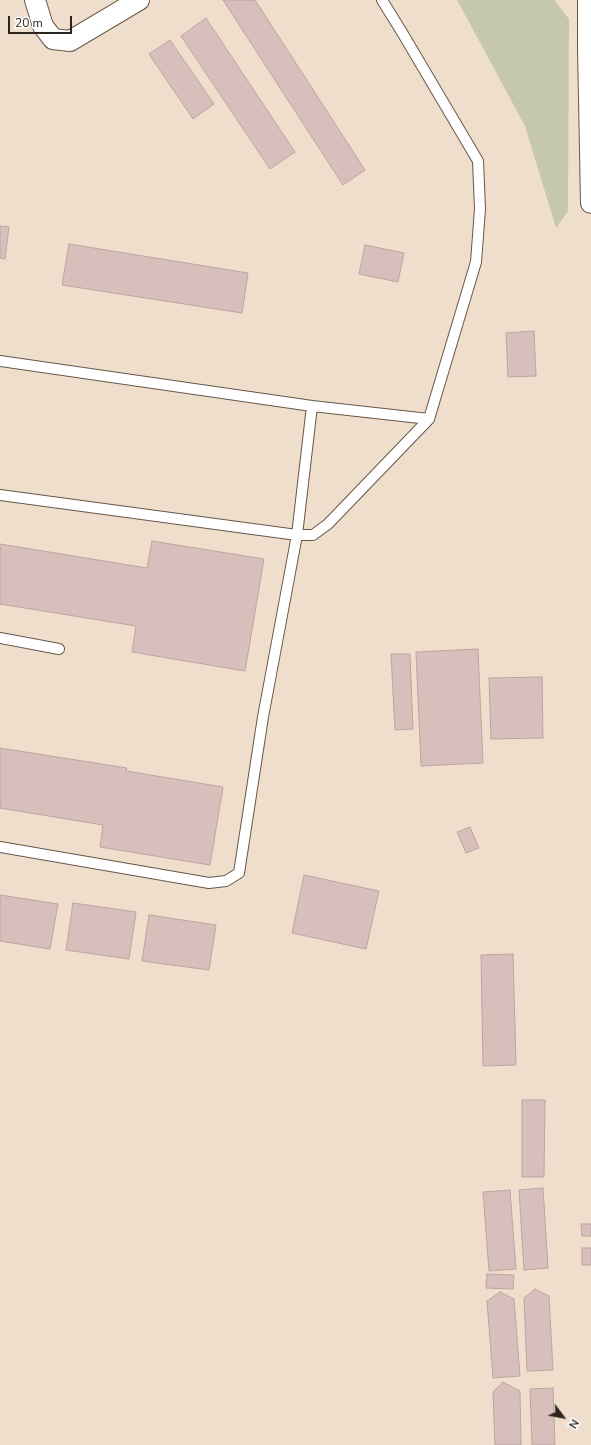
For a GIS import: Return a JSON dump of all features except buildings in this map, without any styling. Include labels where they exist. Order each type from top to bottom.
[{"type":"street","points":[[35,0],[43,26],[53,39],[70,41],[139,0]]},
{"type":"street","points":[[588,3],[591,203]]},
{"type":"lane","points":[[0,495],[297,535],[313,535],[328,524],[429,419],[476,262],[480,209],[478,162],[382,0]]},
{"type":"lane","points":[[0,361],[312,406],[429,419]]},
{"type":"lane","points":[[0,847],[209,883],[226,881],[239,873],[263,716],[297,535],[312,406]]},
{"type":"lane","points":[[0,638],[59,648]]},
{"type":"green space","points":[[457,0],[554,0],[569,19],[568,211],[556,228],[525,126]]}]
